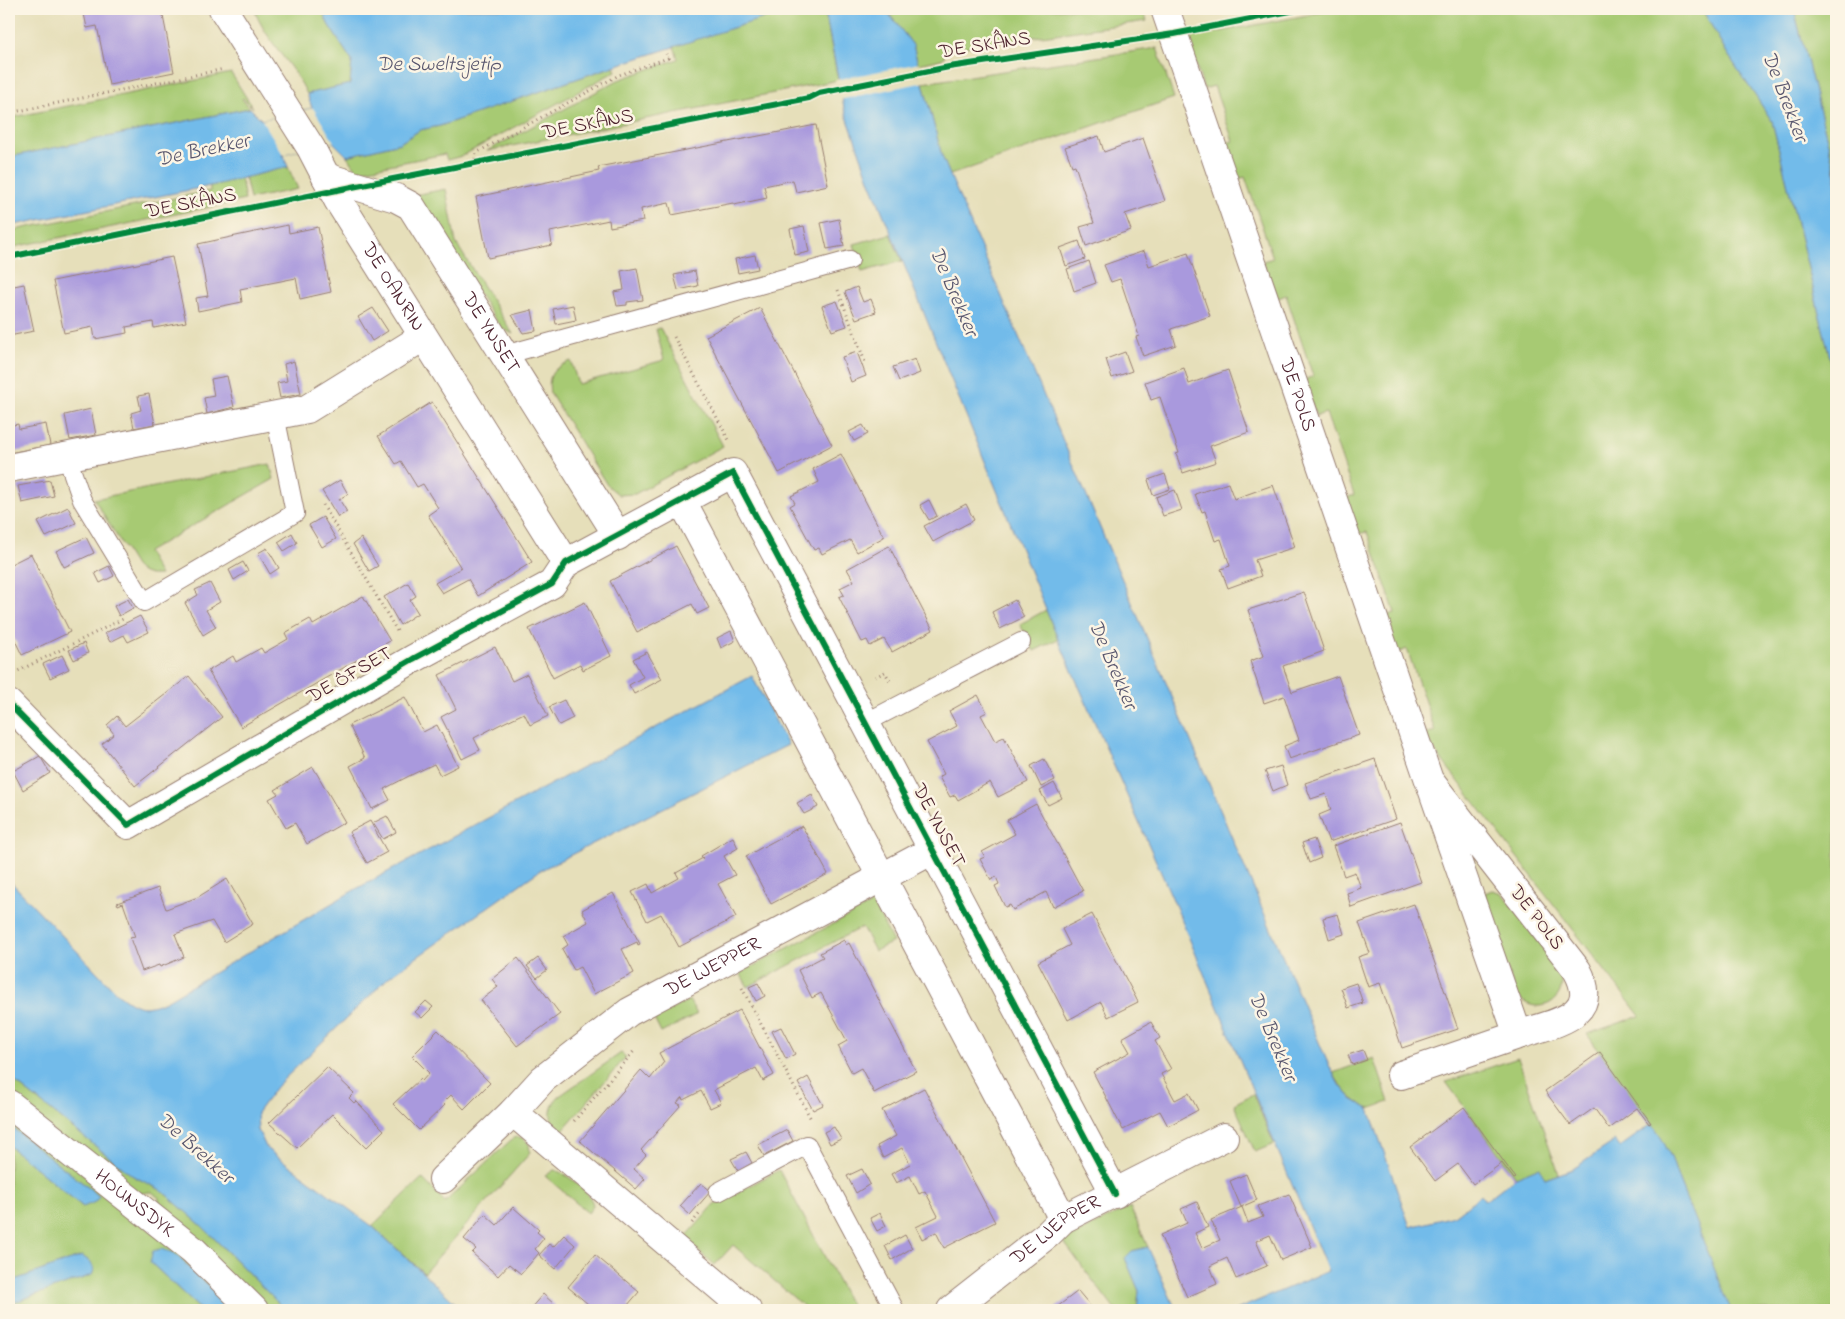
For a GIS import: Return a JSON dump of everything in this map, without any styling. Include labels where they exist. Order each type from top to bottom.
[{"type":"street","name":"DE OANRIN","points":[[223,9],[311,148],[330,184],[423,337],[566,563]]},
{"type":"street","name":"DE POLS","points":[[1166,9],[1518,1035]]},
{"type":"street","name":"DE YNSET","points":[[330,184],[396,198],[410,206],[618,536]]},
{"type":"street","points":[[9,468],[307,409],[423,337]]},
{"type":"street","name":"DE YNSET","points":[[734,473],[1115,1194]]},
{"type":"street","name":"DE ÔFSET","points":[[9,704],[128,825],[413,659],[552,584],[566,563],[734,473]]},
{"type":"street","points":[[682,501],[1063,1219]]},
{"type":"street","name":"DE POLS","points":[[1401,1075],[1572,1016],[1581,1007],[1584,995],[1583,982],[1577,970],[1429,780]]},
{"type":"street","name":"DE LJEPPER","points":[[443,1179],[513,1112],[543,1079],[629,1012],[933,850]]},
{"type":"street","name":"HOUNSDYK","points":[[9,1104],[193,1250],[254,1310]]},
{"type":"street","points":[[513,1112],[746,1310]]},
{"type":"street","name":"DE LJEPPER","points":[[951,1310],[1048,1234],[1063,1219],[1224,1137]]},
{"type":"lane","points":[[504,355],[850,260]]},
{"type":"lane","points":[[66,457],[82,500],[144,602],[295,513],[275,415]]},
{"type":"lane","points":[[865,723],[1021,642]]},
{"type":"lane","points":[[718,1192],[807,1145],[894,1310]]},
{"type":"path","points":[[474,164],[476,153],[619,75],[668,58],[666,54]]},
{"type":"path","points":[[9,113],[257,62]]},
{"type":"path","points":[[626,68],[627,72]]},
{"type":"path","points":[[464,166],[483,162]]},
{"type":"path","points":[[828,266],[865,362]]},
{"type":"path","points":[[661,312],[740,461],[734,473]]},
{"type":"path","points":[[295,513],[319,498],[413,659]]},
{"type":"path","points":[[10,674],[139,612],[144,602]]},
{"type":"path","points":[[727,961],[821,1138],[807,1145]]},
{"type":"path","points":[[553,1146],[644,1040],[629,1012]]},
{"type":"path","points":[[672,1246],[718,1192]]},
{"type":"green space","points":[[254,9],[322,9],[328,24],[352,61],[350,84],[307,94],[295,73],[265,31]]},
{"type":"green space","points":[[792,9],[822,9],[825,12],[838,80],[487,151],[618,80],[678,59],[674,46]]},
{"type":"green space","points":[[885,9],[1143,9],[1147,21],[950,49],[942,59],[918,64],[913,45]]},
{"type":"green space","points":[[1339,9],[1702,9],[1727,53],[1772,121],[1836,382],[1836,1310],[1730,1309],[1671,1157],[1662,1140],[1587,1034],[1640,1016],[1428,742],[1425,734],[1435,731],[1407,649],[1397,653],[1385,616],[1395,613],[1367,532],[1357,534],[1344,499],[1354,495],[1326,413],[1316,416],[1304,380],[1313,376],[1286,295],[1276,299],[1263,261],[1273,258],[1245,177],[1235,180],[1223,144],[1233,141],[1214,86],[1204,89],[1187,38]]},
{"type":"green space","points":[[1794,9],[1836,9],[1836,175]]},
{"type":"green space","points":[[1157,48],[1174,98],[950,175],[942,156],[923,83]]},
{"type":"green space","points":[[614,66],[616,71],[462,156],[447,160],[445,154],[358,171],[347,156],[400,143],[420,130],[440,126]]},
{"type":"green space","points":[[231,73],[253,108],[243,98],[250,108],[9,157],[9,118]]},
{"type":"green space","points":[[288,167],[298,189],[250,199],[245,177]]},
{"type":"green space","points":[[241,178],[245,200],[9,248],[9,231],[210,191],[210,186]]},
{"type":"green space","points":[[446,189],[456,243],[513,334],[501,328],[414,195]]},
{"type":"green space","points":[[890,234],[902,261],[862,272],[854,244]]},
{"type":"green space","points":[[660,328],[723,446],[635,494],[619,495],[607,485],[550,393],[551,376],[560,366],[571,361],[578,384],[664,360],[656,329]]},
{"type":"green space","points":[[270,464],[274,479],[147,552],[160,575],[146,574],[135,566],[94,499]]},
{"type":"green space","points":[[1046,610],[1058,639],[1034,651],[1020,624]]},
{"type":"green space","points":[[1492,890],[1502,893],[1560,969],[1561,990],[1550,1003],[1542,1006],[1533,1006],[1524,1002],[1516,995],[1483,898],[1485,893]]},
{"type":"green space","points":[[873,903],[893,942],[875,951],[862,927],[748,987],[740,973]]},
{"type":"green space","points":[[689,1000],[697,1014],[661,1033],[654,1019]]},
{"type":"green space","points":[[621,1053],[626,1057],[561,1132],[554,1124],[551,1115],[552,1106],[558,1097]]},
{"type":"green space","points":[[1374,1058],[1389,1102],[1369,1109],[1348,1094],[1333,1073]]},
{"type":"green space","points":[[1518,1058],[1559,1174],[1545,1179],[1540,1168],[1516,1177],[1446,1082]]},
{"type":"green space","points":[[9,1077],[133,1176],[161,1190],[202,1226],[285,1310],[262,1310],[158,1213],[159,1198],[152,1192],[133,1194],[9,1097]]},
{"type":"green space","points":[[1253,1094],[1274,1144],[1255,1152],[1234,1104]]},
{"type":"green space","points":[[9,1112],[245,1310],[234,1310],[174,1253],[150,1262],[201,1310],[9,1310],[9,1304],[91,1275],[94,1270],[82,1256],[9,1282],[9,1146],[83,1207],[99,1196],[9,1125]]},
{"type":"green space","points":[[513,1138],[523,1138],[529,1144],[530,1153],[424,1273],[372,1226],[422,1178],[445,1202]]},
{"type":"green space","points":[[554,1170],[571,1179],[584,1190],[592,1201],[593,1206],[588,1213],[545,1176]]},
{"type":"green space","points":[[779,1170],[853,1310],[808,1310],[733,1245],[715,1265],[684,1239],[714,1205]]},
{"type":"green space","points":[[1130,1207],[1148,1247],[1132,1251],[1125,1258],[1139,1291],[1137,1310],[1115,1310],[1063,1241]]},
{"type":"water","points":[[322,9],[792,9],[614,66],[440,126],[420,130],[400,143],[347,156],[333,142],[283,154],[288,167],[215,185],[9,226],[9,157],[250,108],[262,120],[312,108],[307,94],[350,84],[352,61],[328,24]]},
{"type":"water","name":"De Brekker","points":[[822,9],[885,9],[913,45],[942,156],[1327,1061],[1338,1083],[1352,1099],[1369,1109],[1410,1227],[1454,1216],[1481,1195],[1485,1201],[1516,1177],[1540,1167],[1545,1179],[1573,1169],[1615,1141],[1620,1147],[1652,1124],[1671,1157],[1731,1310],[1236,1310],[1328,1271],[1174,902],[1058,639],[870,182],[844,108],[825,12]]},
{"type":"water","name":"De Brekker","points":[[1702,9],[1794,9],[1836,175],[1836,382],[1772,121],[1727,53]]},
{"type":"water","name":"De Brekker","points":[[752,676],[788,745],[539,871],[389,977],[276,1087],[257,1113],[258,1130],[267,1149],[372,1226],[463,1310],[285,1310],[202,1226],[161,1190],[133,1176],[9,1077],[9,880],[117,993],[135,1005],[151,1006],[166,1001],[356,889]]},
{"type":"water","points":[[9,1125],[99,1196],[95,1202],[83,1207],[9,1146]]},
{"type":"water","points":[[1148,1247],[1176,1310],[1137,1310],[1139,1291],[1125,1258],[1132,1251]]},
{"type":"water","points":[[161,1249],[174,1253],[234,1310],[201,1310],[150,1262],[153,1251]]},
{"type":"water","points":[[82,1256],[91,1262],[94,1270],[92,1275],[9,1304],[9,1282]]},
{"type":"pier","points":[[920,63],[925,82],[839,100],[835,80]]},
{"type":"pier","points":[[313,108],[334,142],[283,154],[262,120]]},
{"type":"building","points":[[83,9],[151,9],[151,13],[162,11],[174,72],[109,85],[97,26],[87,28]]},
{"type":"building","points":[[816,125],[828,185],[796,192],[793,180],[764,186],[767,198],[672,215],[669,203],[641,209],[643,221],[610,227],[609,220],[550,232],[552,245],[488,258],[476,197],[599,171],[598,167]]},
{"type":"building","points":[[1099,136],[1104,152],[1143,138],[1165,201],[1125,214],[1131,230],[1086,246],[1080,227],[1094,223],[1075,165],[1072,166],[1065,147]]},
{"type":"building","points":[[839,219],[844,246],[827,249],[821,223]]},
{"type":"building","points":[[288,225],[289,233],[318,227],[331,292],[300,299],[296,278],[240,289],[242,302],[198,311],[196,298],[208,296],[198,244]]},
{"type":"building","points":[[804,226],[809,252],[795,255],[790,229]]},
{"type":"building","points":[[1079,241],[1085,259],[1066,266],[1060,248]]},
{"type":"building","points":[[1144,251],[1149,266],[1188,253],[1210,316],[1171,329],[1176,345],[1143,356],[1136,337],[1139,336],[1120,279],[1111,282],[1104,265]]},
{"type":"building","points":[[755,255],[758,269],[738,273],[735,259]]},
{"type":"building","points":[[172,257],[186,322],[154,328],[153,322],[126,327],[127,333],[95,339],[93,327],[64,333],[53,281]]},
{"type":"building","points":[[1089,261],[1096,283],[1074,291],[1067,269]]},
{"type":"building","points":[[637,268],[643,300],[627,302],[627,305],[617,306],[614,292],[624,290],[621,271]]},
{"type":"building","points":[[695,271],[698,286],[678,290],[674,275]]},
{"type":"building","points":[[24,284],[34,331],[9,336],[9,287]]},
{"type":"building","points":[[857,287],[863,302],[871,299],[876,312],[856,319],[845,292]]},
{"type":"building","points":[[837,301],[847,326],[832,331],[822,306]]},
{"type":"building","points":[[573,305],[576,320],[556,324],[553,309]]},
{"type":"building","points":[[373,308],[388,331],[372,341],[358,317]]},
{"type":"building","points":[[760,308],[832,445],[779,473],[706,336]]},
{"type":"building","points":[[532,310],[536,331],[523,333],[512,315]]},
{"type":"building","points":[[857,352],[866,376],[851,382],[842,357]]},
{"type":"building","points":[[1125,352],[1132,371],[1112,378],[1106,359]]},
{"type":"building","points":[[915,359],[920,373],[899,381],[893,367]]},
{"type":"building","points":[[294,361],[301,394],[280,398],[277,383],[287,381],[284,364]]},
{"type":"building","points":[[1184,368],[1189,384],[1228,370],[1249,432],[1210,446],[1216,462],[1183,473],[1176,454],[1179,453],[1160,397],[1151,400],[1145,382]]},
{"type":"building","points":[[227,376],[234,407],[207,414],[204,398],[214,396],[211,379]]},
{"type":"building","points":[[149,394],[155,424],[134,428],[131,413],[141,410],[138,396]]},
{"type":"building","points":[[432,402],[532,562],[478,596],[468,579],[442,593],[435,583],[461,568],[428,515],[438,508],[423,484],[417,487],[401,461],[396,464],[378,436]]},
{"type":"building","points":[[91,409],[96,435],[70,440],[65,415]]},
{"type":"building","points":[[18,424],[19,429],[46,424],[50,445],[9,453],[9,426]]},
{"type":"building","points":[[863,425],[868,434],[854,441],[849,432]]},
{"type":"building","points":[[841,454],[884,537],[857,552],[850,540],[822,554],[819,548],[814,550],[790,506],[795,503],[791,496],[819,482],[813,469]]},
{"type":"building","points":[[1165,474],[1170,489],[1153,495],[1148,480]]},
{"type":"building","points":[[50,480],[54,496],[22,503],[18,486]]},
{"type":"building","points":[[340,480],[348,494],[339,499],[347,512],[338,517],[322,491]]},
{"type":"building","points":[[1228,483],[1234,499],[1273,485],[1295,547],[1255,560],[1261,576],[1228,588],[1221,569],[1230,566],[1221,539],[1215,541],[1205,511],[1202,512],[1195,494]]},
{"type":"building","points":[[1175,490],[1182,510],[1163,516],[1156,497]]},
{"type":"building","points":[[929,500],[937,516],[929,520],[920,505]]},
{"type":"building","points":[[966,504],[974,520],[933,542],[924,526]]},
{"type":"building","points":[[68,507],[76,523],[46,537],[38,522]]},
{"type":"building","points":[[323,517],[336,539],[322,547],[309,525]]},
{"type":"building","points":[[292,533],[297,543],[284,551],[278,542]]},
{"type":"building","points":[[86,537],[94,553],[64,567],[56,551]]},
{"type":"building","points":[[361,538],[378,566],[369,571],[353,544]]},
{"type":"building","points":[[676,546],[709,608],[697,614],[692,604],[637,632],[610,581]]},
{"type":"building","points":[[889,546],[933,630],[892,652],[884,639],[870,646],[867,640],[862,642],[839,597],[844,595],[840,588],[854,581],[847,569]]},
{"type":"building","points":[[267,548],[279,568],[270,574],[258,553]]},
{"type":"building","points":[[31,554],[70,632],[22,655],[9,628],[9,565]]},
{"type":"building","points":[[243,562],[248,571],[234,580],[229,570]]},
{"type":"building","points":[[109,566],[114,576],[100,583],[95,573]]},
{"type":"building","points":[[210,583],[220,602],[206,610],[216,627],[203,635],[185,603],[198,595],[195,590]]},
{"type":"building","points":[[408,583],[416,596],[410,600],[418,613],[400,625],[384,597]]},
{"type":"building","points":[[1304,592],[1324,651],[1283,666],[1292,692],[1338,676],[1359,735],[1289,759],[1284,746],[1299,740],[1284,696],[1264,703],[1250,661],[1264,656],[1248,610]]},
{"type":"building","points":[[363,596],[390,641],[241,727],[208,671],[233,656],[236,662],[261,648],[264,653],[288,639],[285,633],[310,619],[313,625]]},
{"type":"building","points":[[128,599],[133,608],[119,616],[114,606]]},
{"type":"building","points":[[1015,600],[1024,617],[1000,629],[992,612]]},
{"type":"building","points":[[585,602],[611,656],[583,670],[580,664],[553,678],[529,629]]},
{"type":"building","points":[[140,616],[149,632],[128,642],[124,635],[110,642],[105,633]]},
{"type":"building","points":[[731,631],[735,641],[721,648],[717,638]]},
{"type":"building","points":[[84,643],[88,653],[74,660],[69,650]]},
{"type":"building","points":[[495,647],[512,681],[527,674],[548,716],[530,725],[524,713],[499,725],[474,738],[480,750],[462,759],[441,717],[456,709],[439,675]]},
{"type":"building","points":[[647,652],[662,679],[634,694],[629,685],[643,677],[633,659]]},
{"type":"building","points":[[62,655],[69,669],[50,678],[43,664]]},
{"type":"building","points":[[189,676],[222,717],[135,786],[102,744],[114,734],[107,725],[117,716],[125,726]]},
{"type":"building","points":[[978,695],[987,712],[981,715],[995,741],[1004,737],[1028,782],[998,797],[990,782],[958,800],[955,795],[950,797],[939,777],[944,774],[927,742],[957,726],[949,711]]},
{"type":"building","points":[[405,697],[423,732],[437,725],[458,766],[440,775],[434,764],[409,776],[384,789],[390,800],[372,809],[350,766],[365,758],[349,725]]},
{"type":"building","points":[[564,700],[573,718],[559,725],[549,707]]},
{"type":"building","points":[[40,756],[50,773],[23,790],[13,771]]},
{"type":"building","points":[[1044,759],[1055,780],[1041,787],[1031,766]]},
{"type":"building","points":[[1375,759],[1396,819],[1329,842],[1319,815],[1331,810],[1326,794],[1311,799],[1305,783]]},
{"type":"building","points":[[1281,766],[1287,785],[1273,791],[1265,771]]},
{"type":"building","points":[[313,767],[345,822],[307,844],[295,823],[286,828],[269,799],[278,794],[275,790]]},
{"type":"building","points":[[1054,783],[1062,798],[1048,805],[1040,791]]},
{"type":"building","points":[[812,795],[818,807],[804,814],[797,803]]},
{"type":"building","points":[[1036,804],[1083,891],[1053,907],[1046,892],[1013,910],[1010,905],[1005,907],[995,886],[999,884],[996,877],[991,880],[980,859],[985,857],[982,852],[1015,834],[1007,820]]},
{"type":"building","points":[[387,816],[396,832],[383,839],[373,823]]},
{"type":"building","points":[[370,821],[387,852],[367,863],[349,832]]},
{"type":"building","points":[[1400,822],[1421,882],[1351,907],[1347,893],[1361,888],[1355,872],[1344,876],[1333,846]]},
{"type":"building","points":[[802,826],[828,874],[771,904],[746,856]]},
{"type":"building","points":[[733,837],[738,848],[724,856],[735,875],[718,884],[736,917],[679,947],[661,914],[647,921],[632,892],[648,884],[652,893],[679,878],[676,873],[703,858],[701,856]]},
{"type":"building","points":[[1314,839],[1321,858],[1309,863],[1302,843]]},
{"type":"building","points":[[227,879],[253,924],[224,942],[212,921],[175,934],[184,957],[160,967],[159,965],[142,971],[130,938],[135,937],[123,903],[118,905],[117,903],[158,888],[166,909],[198,897]]},
{"type":"building","points":[[613,893],[640,944],[638,945],[637,942],[622,949],[634,973],[594,994],[580,967],[574,970],[562,949],[568,945],[563,936],[588,922],[582,910]]},
{"type":"building","points":[[1414,904],[1458,1029],[1402,1048],[1380,983],[1368,987],[1358,957],[1370,953],[1359,923]]},
{"type":"building","points":[[1092,914],[1138,1002],[1108,1017],[1101,1002],[1068,1020],[1038,962],[1070,945],[1062,929]]},
{"type":"building","points":[[1338,914],[1344,934],[1329,939],[1323,918]]},
{"type":"building","points":[[844,940],[846,945],[849,943],[916,1071],[874,1093],[861,1068],[852,1073],[838,1046],[847,1041],[821,993],[812,998],[798,970],[823,957],[820,953]]},
{"type":"building","points":[[518,958],[560,1014],[517,1046],[481,1000],[498,987],[492,979]]},
{"type":"building","points":[[538,958],[547,970],[537,978],[527,966]]},
{"type":"building","points":[[758,983],[765,996],[756,1001],[749,987]]},
{"type":"building","points":[[1356,983],[1363,1003],[1348,1008],[1341,988]]},
{"type":"building","points":[[426,1001],[433,1007],[422,1018],[415,1012]]},
{"type":"building","points":[[740,1010],[774,1075],[763,1081],[756,1068],[714,1090],[721,1103],[710,1108],[701,1091],[683,1100],[682,1097],[677,1103],[681,1105],[641,1150],[646,1155],[634,1169],[645,1179],[636,1189],[580,1141],[641,1070],[650,1079],[664,1062],[659,1053]]},
{"type":"building","points":[[1151,1022],[1160,1038],[1155,1041],[1171,1069],[1161,1074],[1175,1100],[1189,1093],[1198,1110],[1168,1126],[1160,1111],[1123,1130],[1093,1072],[1130,1052],[1122,1038]]},
{"type":"building","points":[[781,1027],[795,1054],[786,1059],[772,1031]]},
{"type":"building","points":[[438,1030],[490,1083],[464,1109],[451,1095],[443,1103],[445,1105],[419,1130],[393,1104],[429,1073],[412,1056]]},
{"type":"building","points":[[1363,1050],[1367,1060],[1352,1065],[1348,1055]]},
{"type":"building","points":[[1600,1052],[1651,1123],[1649,1124],[1637,1108],[1609,1129],[1594,1108],[1570,1125],[1545,1091]]},
{"type":"building","points":[[327,1067],[354,1093],[349,1098],[354,1103],[356,1101],[384,1130],[366,1148],[332,1114],[297,1148],[269,1123]]},
{"type":"building","points":[[808,1077],[823,1105],[813,1110],[798,1083]]},
{"type":"building","points":[[924,1088],[995,1222],[944,1248],[936,1232],[922,1239],[916,1227],[938,1216],[925,1191],[919,1194],[910,1176],[896,1183],[891,1174],[910,1164],[902,1148],[883,1158],[877,1146],[896,1136],[882,1110]]},
{"type":"building","points":[[1464,1107],[1516,1178],[1514,1179],[1502,1163],[1473,1184],[1458,1164],[1435,1181],[1410,1147]]},
{"type":"building","points":[[834,1127],[841,1139],[830,1144],[824,1132]]},
{"type":"building","points":[[787,1130],[793,1141],[764,1156],[758,1145]]},
{"type":"building","points":[[746,1152],[752,1163],[738,1171],[731,1159]]},
{"type":"building","points":[[862,1169],[870,1184],[856,1193],[847,1176]]},
{"type":"building","points":[[1246,1174],[1257,1200],[1241,1207],[1230,1181]]},
{"type":"building","points":[[701,1183],[711,1191],[690,1215],[680,1206]]},
{"type":"building","points":[[1289,1194],[1312,1247],[1281,1260],[1270,1235],[1256,1241],[1267,1266],[1236,1279],[1227,1258],[1210,1266],[1217,1284],[1187,1297],[1160,1235],[1187,1223],[1181,1209],[1197,1202],[1208,1227],[1195,1233],[1202,1248],[1220,1240],[1211,1220],[1242,1207],[1248,1223],[1263,1217],[1258,1206]]},
{"type":"building","points":[[513,1207],[539,1230],[537,1232],[544,1238],[535,1249],[539,1253],[521,1274],[509,1264],[498,1276],[472,1253],[476,1249],[464,1239],[485,1214],[497,1225]]},
{"type":"building","points":[[880,1213],[886,1226],[877,1231],[870,1218]]},
{"type":"building","points":[[564,1235],[575,1245],[555,1269],[539,1255],[549,1244],[553,1247]]},
{"type":"building","points":[[905,1235],[912,1248],[892,1260],[885,1246]]},
{"type":"building","points":[[595,1255],[639,1292],[627,1306],[631,1310],[595,1310],[568,1287]]},
{"type":"building","points":[[1078,1291],[1094,1310],[1053,1310]]},
{"type":"building","points":[[543,1294],[555,1305],[551,1310],[529,1310]]},
{"type":"cycle path","name":"DE SKÂNS","points":[[9,257],[357,186],[809,98],[819,93],[949,67],[1174,34],[1301,9]]},
{"type":"cycle path","points":[[9,704],[128,825],[413,659],[552,584],[566,563],[733,473],[1115,1194]]},
{"type":"water label","name":"De Sweltsjetip","points":[[439,65]]}]
